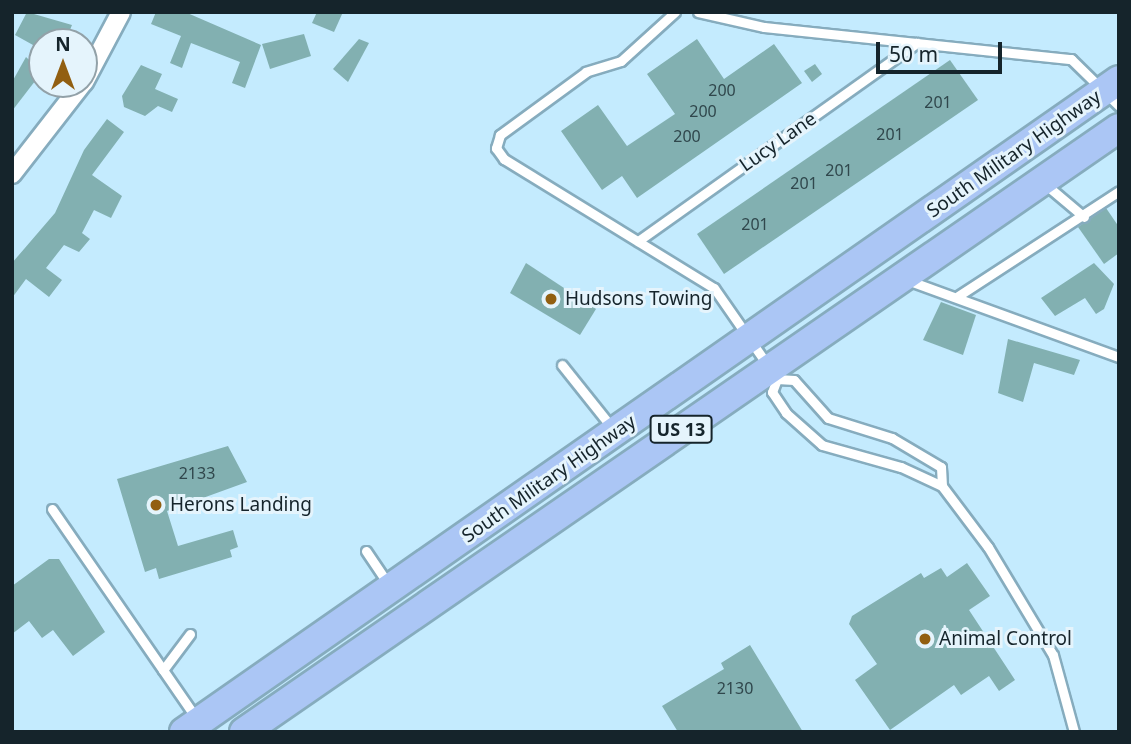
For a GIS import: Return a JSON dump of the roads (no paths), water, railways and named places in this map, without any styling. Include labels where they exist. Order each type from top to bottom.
[{"type":"main road","name":"South Military Highway","points":[[192,727],[750,339],[1113,93]]},
{"type":"main road","name":"South Military Highway","points":[[244,732],[773,373],[899,278],[1119,128]]},
{"type":"street","points":[[98,55],[121,12]]},
{"type":"street","points":[[12,174],[71,98]]},
{"type":"lane","points":[[675,12],[621,61],[586,72],[500,135],[496,148],[504,159],[714,288],[773,373],[772,392],[822,445],[901,467],[942,486]]},
{"type":"lane","points":[[698,12],[764,27],[1070,59],[1113,93]]},
{"type":"lane","name":"Lucy Lane","points":[[638,242],[917,43]]},
{"type":"lane","points":[[1041,181],[1084,217]]},
{"type":"lane","points":[[958,296],[1084,217],[1119,191]]},
{"type":"lane","points":[[899,278],[958,296],[1119,357]]},
{"type":"lane","points":[[562,365],[616,433]]},
{"type":"lane","points":[[773,373],[794,380],[828,418],[927,454],[941,467],[942,486],[1053,655],[1074,732]]},
{"type":"lane","points":[[52,509],[163,670],[192,727]]},
{"type":"lane","points":[[366,551],[391,589]]},
{"type":"lane","points":[[163,670],[190,634]]},
{"type":"place","name":"Hudsons Towing","points":[[551,299]]},
{"type":"place","name":"Herons Landing","points":[[156,505]]},
{"type":"place","name":"Animal Control","points":[[925,639]]}]
